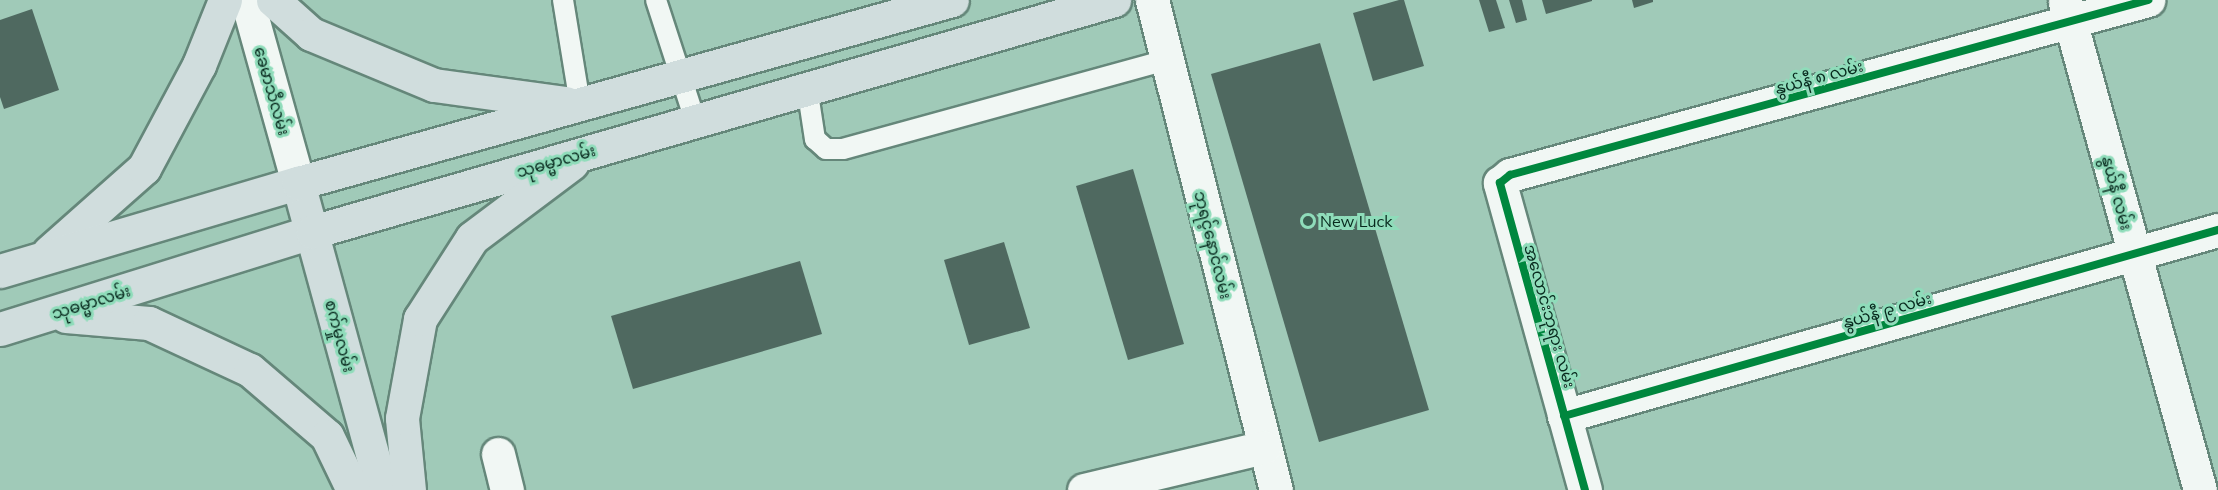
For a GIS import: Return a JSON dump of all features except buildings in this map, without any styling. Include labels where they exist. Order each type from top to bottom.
[{"type":"main road","points":[[35,261],[65,241],[144,168],[199,65],[225,0]]},
{"type":"main road","points":[[273,0],[310,34],[434,85],[580,105]]},
{"type":"main road","points":[[0,271],[298,183],[952,0]]},
{"type":"main road","name":"သုဓမ္မာလမ်း","points":[[0,329],[312,232],[1114,0]]},
{"type":"main road","points":[[409,490],[402,418],[420,319],[472,238],[590,151]]},
{"type":"main road","name":"စက်မှုလမ်း","points":[[298,183],[382,490]]},
{"type":"main road","points":[[49,315],[149,323],[250,370],[327,436],[353,490]]},
{"type":"street","name":"ခေမာသီလမ်း","points":[[247,0],[298,183]]},
{"type":"street","name":"ဘုရင့်နောင်လမ်း","points":[[1152,0],[1276,490]]},
{"type":"street","name":"နွယ်နီ ၈ လမ်း","points":[[1500,183],[1510,175],[2068,11],[2148,0]]},
{"type":"street","name":"နွယ်နီ လမ်း","points":[[2068,11],[2133,254],[2200,490]]},
{"type":"street","name":"အလောင်းဘုရား လမ်း","points":[[1500,183],[1585,490]]},
{"type":"street","name":"နွယ်နီ ၉ လမ်း","points":[[1564,416],[2218,230]]},
{"type":"street","points":[[1084,490],[1264,447]]},
{"type":"street","points":[[498,454],[507,490]]},
{"type":"lane","points":[[563,0],[580,105]]},
{"type":"lane","points":[[656,0],[694,120]]},
{"type":"lane","points":[[807,87],[815,139],[826,149],[843,149],[1167,60]]},
{"type":"cycle path","points":[[1585,490],[1500,183],[1510,175],[2148,0]]},
{"type":"cycle path","points":[[1564,416],[2218,230]]},
{"type":"place","name":"New Luck","points":[[1308,221]]}]
